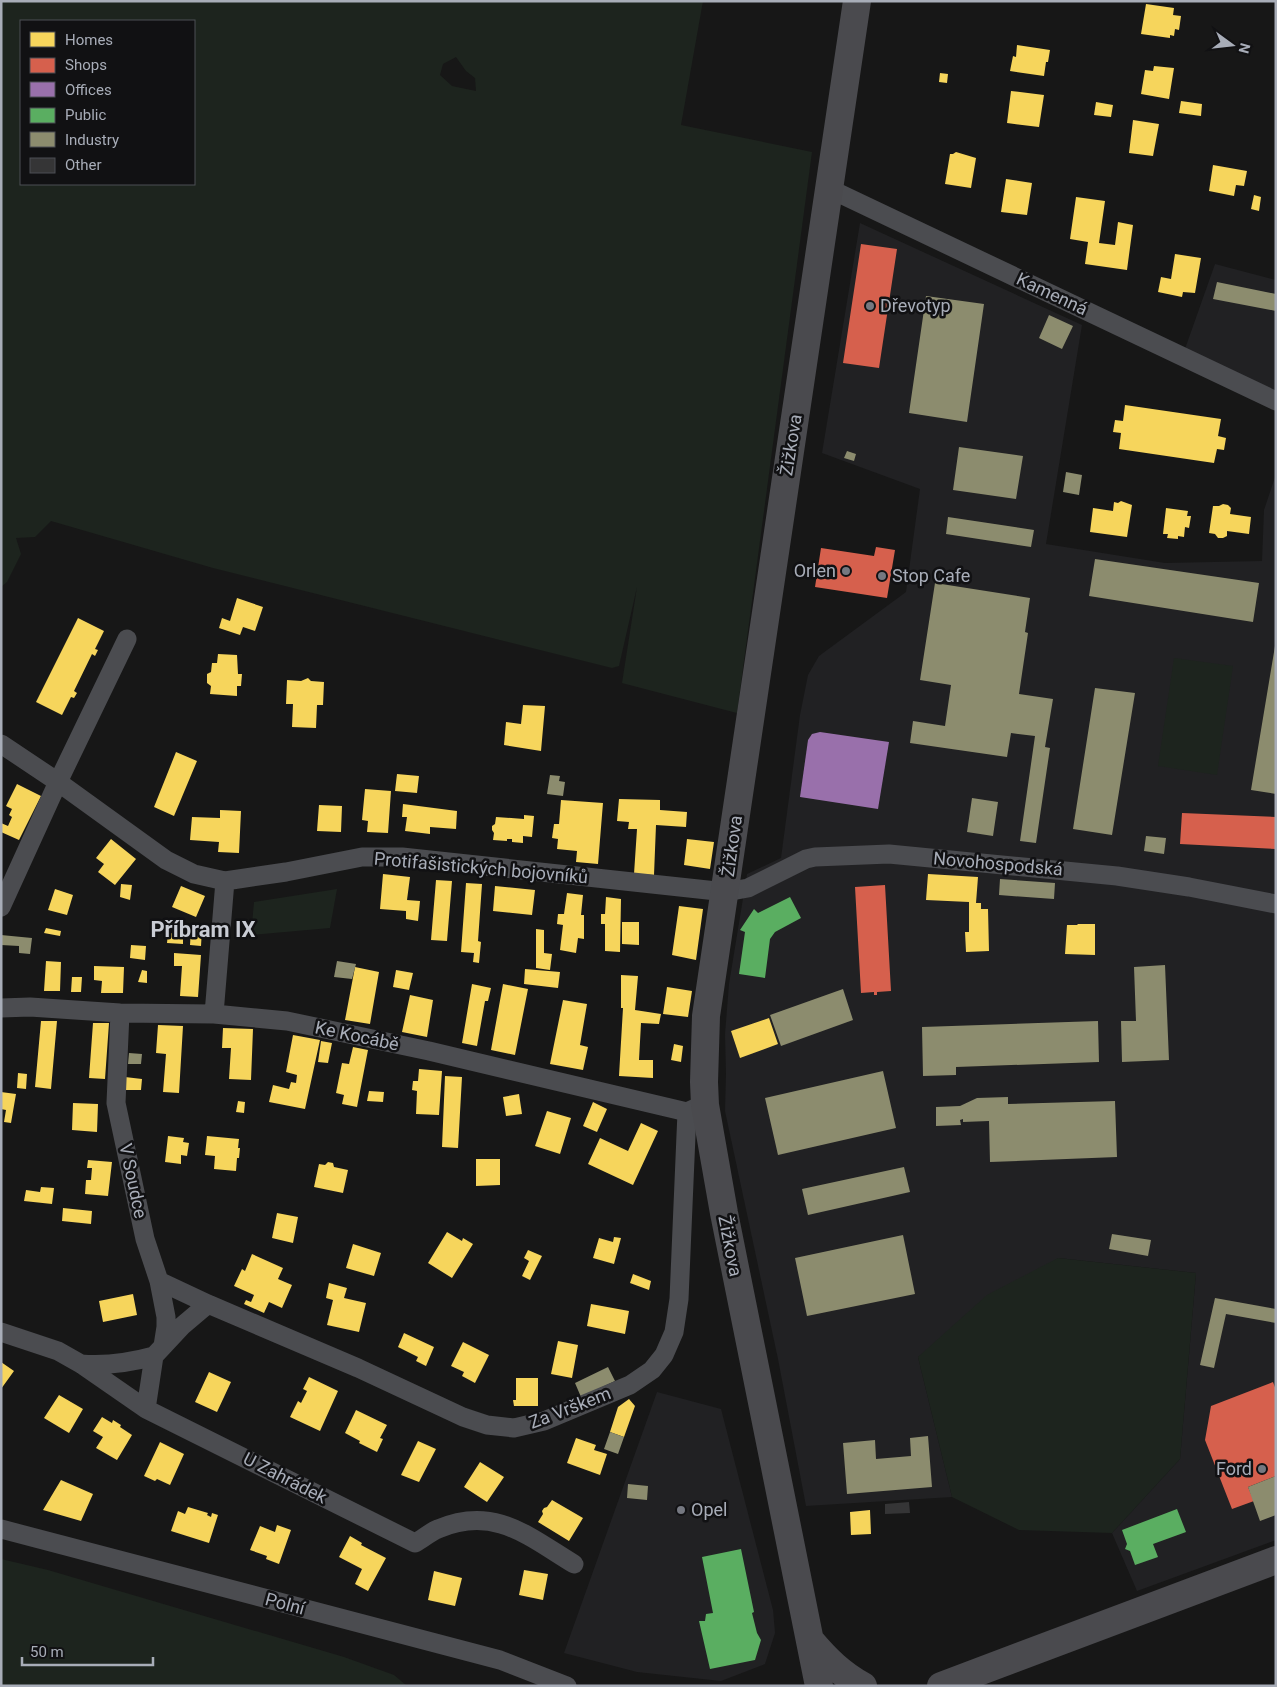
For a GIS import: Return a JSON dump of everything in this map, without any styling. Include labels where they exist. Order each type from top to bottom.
[{"type":"street","name":"Žižkova","points":[[819,1686],[724,1213],[696,1108],[704,1072],[706,1016],[726,892],[857,1]]},
{"type":"street","name":"Kamenná","points":[[830,189],[1275,401]]},
{"type":"street","points":[[1,907],[126,639]]},
{"type":"street","name":"Protifašistických bojovníků","points":[[1,744],[58,782],[166,860],[194,874],[225,881],[286,872],[362,857],[402,857],[726,892]]},
{"type":"street","name":"Novohospodská","points":[[726,892],[748,888],[806,859],[889,854],[1117,876],[1189,887],[1276,904]]},
{"type":"street","points":[[214,1014],[225,881]]},
{"type":"street","name":"Ke Kocábě","points":[[1,1008],[30,1007],[120,1013],[214,1014],[286,1021],[696,1108]]},
{"type":"street","name":"V Soudce","points":[[120,1013],[116,1103],[145,1239],[159,1281],[166,1317],[166,1327],[146,1409]]},
{"type":"street","name":"Za Vrškem","points":[[159,1281],[358,1368],[463,1417],[487,1425],[514,1428],[544,1421],[630,1385],[652,1370],[664,1354],[674,1332],[679,1299],[696,1108]]},
{"type":"street","points":[[81,1364],[102,1366],[128,1363],[159,1351],[182,1326],[208,1304]]},
{"type":"street","name":"U Zahrádek","points":[[1,1332],[58,1351],[81,1364],[146,1409],[415,1544],[437,1529],[462,1521],[482,1519],[518,1530],[574,1564]]},
{"type":"street","name":"Polní","points":[[1,1529],[500,1660],[567,1686]]},
{"type":"street","points":[[941,1686],[1276,1560]]},
{"type":"street","points":[[809,1638],[825,1658],[846,1677],[863,1686]]},
{"type":"shaded area","points":[[1,1],[703,1],[681,125],[812,152],[737,713],[622,683],[637,587],[619,666],[612,668],[213,568],[51,521],[35,537],[16,538],[21,554],[7,582],[1,587]],"holes":[[[456,57],[466,71],[475,78],[476,91],[452,86],[440,75],[443,64]]]},
{"type":"shaded area","points":[[860,223],[1082,325],[1046,544],[1165,563],[1262,561],[1264,510],[1276,474],[1276,1540],[1137,1591],[1112,1533],[1180,1459],[1196,1273],[1058,1258],[918,1357],[952,1497],[806,1506],[778,1359],[725,1111],[725,1034],[729,984],[747,874],[781,858],[800,715],[808,675],[819,656],[906,592],[920,489],[822,453]]},
{"type":"shaded area","points":[[1215,264],[1276,280],[1276,407],[1180,363]]},
{"type":"shaded area","points":[[1174,658],[1233,666],[1217,775],[1158,766]]},
{"type":"shaded area","points":[[337,889],[330,928],[251,935],[254,902]]},
{"type":"shaded area","points":[[1058,1258],[1196,1273],[1180,1459],[1112,1533],[1019,1530],[952,1497],[918,1357],[987,1295]]},
{"type":"shaded area","name":"Opel","points":[[657,1392],[721,1409],[773,1610],[775,1633],[765,1664],[721,1681],[637,1672],[564,1653]]},
{"type":"shaded area","points":[[1,1559],[48,1570],[344,1657],[394,1675],[407,1686],[1,1686]]},
{"type":"building: Homes","points":[[1146,4],[1174,8],[1173,15],[1181,16],[1179,30],[1175,29],[1174,36],[1170,35],[1170,38],[1141,34]]},
{"type":"building: Homes","points":[[1017,45],[1050,50],[1044,76],[1010,71],[1013,56],[1016,57]]},
{"type":"building: Homes","points":[[1154,66],[1174,68],[1169,99],[1141,94],[1145,70],[1153,71]]},
{"type":"building: Homes","points":[[940,73],[948,74],[947,83],[939,82]]},
{"type":"building: Homes","points":[[1011,91],[1044,95],[1039,127],[1007,123]]},
{"type":"building: Homes","points":[[1181,101],[1202,104],[1201,116],[1179,113]]},
{"type":"building: Homes","points":[[1096,102],[1113,105],[1111,117],[1094,115]]},
{"type":"building: Homes","points":[[1133,120],[1159,124],[1153,156],[1129,153]]},
{"type":"building: Homes","points":[[956,152],[976,158],[971,188],[945,184],[950,154]]},
{"type":"building: Homes","points":[[1213,165],[1247,171],[1244,186],[1236,185],[1234,196],[1209,191]]},
{"type":"building: Homes","points":[[1006,179],[1032,183],[1027,215],[1001,212]]},
{"type":"building: Homes","points":[[1254,195],[1261,197],[1259,211],[1251,209]]},
{"type":"building: Homes","points":[[1076,197],[1105,201],[1099,243],[1115,245],[1118,222],[1133,225],[1127,270],[1085,264],[1088,242],[1070,239]]},
{"type":"building: Homes","points":[[1175,254],[1201,258],[1195,293],[1183,292],[1182,297],[1158,292],[1161,277],[1171,279]]},
{"type":"building: Homes","points":[[1125,405],[1221,419],[1218,436],[1226,438],[1224,450],[1217,449],[1214,463],[1119,449],[1121,433],[1113,432],[1115,420],[1123,421]]},
{"type":"building: Homes","points":[[1121,501],[1132,505],[1127,537],[1090,532],[1093,508],[1113,511],[1114,502],[1118,503]]},
{"type":"building: Homes","points":[[1223,504],[1231,508],[1230,514],[1251,517],[1249,534],[1227,531],[1227,536],[1218,538],[1215,534],[1209,533],[1213,506]]},
{"type":"building: Homes","points":[[1166,508],[1188,511],[1187,516],[1191,516],[1189,528],[1185,527],[1184,537],[1178,536],[1178,539],[1167,538],[1168,534],[1163,534]]},
{"type":"building: Homes","points":[[237,598],[263,607],[255,631],[243,627],[240,635],[219,628],[222,618],[230,621]]},
{"type":"building: Homes","points":[[78,618],[104,631],[95,649],[98,650],[95,656],[92,654],[74,691],[77,693],[74,698],[71,697],[62,715],[36,702]]},
{"type":"building: Homes","points":[[218,654],[237,655],[238,674],[242,674],[241,686],[237,686],[237,696],[210,694],[211,686],[207,683],[207,674],[211,672],[212,663],[217,663]]},
{"type":"building: Homes","points":[[308,678],[311,681],[324,682],[323,705],[317,705],[316,728],[292,727],[293,704],[286,704],[287,680],[301,681]]},
{"type":"building: Homes","points":[[523,705],[545,706],[541,751],[504,745],[506,722],[521,724]]},
{"type":"building: Homes","points":[[176,752],[197,761],[174,816],[154,807]]},
{"type":"building: Homes","points":[[397,774],[419,776],[417,793],[395,791]]},
{"type":"building: Homes","points":[[17,784],[41,796],[19,840],[1,832],[1,823],[8,826],[12,817],[9,815],[12,809],[6,806]]},
{"type":"building: Homes","points":[[365,789],[391,791],[388,833],[367,832],[368,821],[362,820]]},
{"type":"building: Homes","points":[[619,799],[660,800],[660,810],[687,812],[686,827],[656,825],[654,875],[634,874],[637,829],[628,829],[629,822],[617,821]]},
{"type":"building: Homes","points":[[561,800],[603,803],[598,864],[576,862],[577,851],[557,849],[558,839],[552,838],[554,824],[559,824]]},
{"type":"building: Homes","points":[[403,804],[457,811],[456,829],[430,827],[430,834],[405,831],[407,817],[402,817]]},
{"type":"building: Homes","points":[[319,805],[342,806],[341,832],[317,831]]},
{"type":"building: Homes","points":[[220,810],[241,811],[239,853],[218,852],[219,842],[190,840],[192,817],[220,818]]},
{"type":"building: Homes","points":[[524,815],[534,816],[532,837],[523,836],[523,843],[512,842],[512,839],[507,839],[507,841],[493,840],[492,826],[495,824],[496,817],[524,819]]},
{"type":"building: Homes","points":[[111,839],[136,859],[115,885],[98,872],[104,864],[96,858]]},
{"type":"building: Homes","points":[[687,839],[714,842],[710,869],[684,865]]},
{"type":"building: Homes","points":[[383,874],[410,877],[407,900],[420,901],[418,921],[406,919],[406,911],[380,909]]},
{"type":"building: Homes","points":[[928,874],[978,877],[976,903],[981,903],[981,909],[988,909],[989,951],[966,952],[965,932],[969,932],[969,902],[926,900]]},
{"type":"building: Homes","points":[[436,880],[452,881],[447,941],[431,940]]},
{"type":"building: Homes","points":[[466,883],[482,884],[478,941],[481,942],[479,963],[473,962],[474,953],[461,952]]},
{"type":"building: Homes","points":[[121,884],[132,885],[130,900],[120,897]]},
{"type":"building: Homes","points":[[181,886],[205,896],[196,917],[172,907]]},
{"type":"building: Homes","points":[[495,886],[535,890],[532,915],[493,911]]},
{"type":"building: Homes","points":[[55,889],[73,895],[67,915],[48,910]]},
{"type":"building: Homes","points":[[567,893],[583,895],[581,915],[584,915],[584,939],[578,938],[576,953],[560,950],[563,925],[557,924],[558,914],[564,914]]},
{"type":"building: Homes","points":[[606,897],[621,899],[620,952],[605,951],[605,924],[601,924],[601,914],[605,914]]},
{"type":"building: Homes","points":[[679,906],[703,909],[696,960],[672,955]]},
{"type":"building: Homes","points":[[622,922],[639,922],[639,945],[622,944]]},
{"type":"building: Homes","points":[[1095,924],[1095,955],[1065,954],[1067,925]]},
{"type":"building: Homes","points":[[46,928],[61,931],[60,936],[44,933]]},
{"type":"building: Homes","points":[[191,929],[202,929],[201,946],[190,945]]},
{"type":"building: Homes","points":[[536,929],[544,930],[544,953],[552,954],[550,970],[536,968]]},
{"type":"building: Homes","points":[[168,933],[183,934],[183,944],[167,943]]},
{"type":"building: Homes","points":[[131,945],[146,946],[145,960],[130,958]]},
{"type":"building: Homes","points":[[174,953],[201,955],[198,997],[180,996],[182,966],[174,966]]},
{"type":"building: Homes","points":[[46,961],[61,962],[60,991],[44,991]]},
{"type":"building: Homes","points":[[94,966],[124,967],[123,993],[101,993],[102,981],[94,980]]},
{"type":"building: Homes","points":[[355,967],[379,972],[370,1024],[345,1020]]},
{"type":"building: Homes","points":[[525,969],[560,972],[558,988],[524,984]]},
{"type":"building: Homes","points":[[142,970],[147,971],[147,983],[138,982]]},
{"type":"building: Homes","points":[[396,970],[413,973],[409,990],[393,987]]},
{"type":"building: Homes","points":[[621,975],[638,976],[635,1010],[661,1014],[659,1024],[641,1023],[639,1060],[653,1060],[653,1078],[619,1076],[623,1008],[621,1008]]},
{"type":"building: Homes","points":[[72,977],[82,977],[81,992],[71,992]]},
{"type":"building: Homes","points":[[472,984],[491,988],[488,1001],[485,1001],[477,1046],[462,1043]]},
{"type":"building: Homes","points":[[503,984],[528,989],[515,1055],[491,1050]]},
{"type":"building: Homes","points":[[667,987],[692,991],[688,1017],[663,1014]]},
{"type":"building: Homes","points":[[410,995],[433,1000],[427,1037],[402,1032]]},
{"type":"building: Homes","points":[[563,1000],[587,1004],[580,1045],[588,1047],[583,1070],[550,1064]]},
{"type":"building: Homes","points":[[769,1018],[778,1044],[740,1058],[731,1031]]},
{"type":"building: Homes","points":[[41,1021],[57,1021],[51,1089],[35,1087]]},
{"type":"building: Homes","points":[[93,1023],[109,1023],[105,1079],[89,1078]]},
{"type":"building: Homes","points":[[158,1025],[183,1026],[179,1093],[163,1092],[166,1054],[156,1053]]},
{"type":"building: Homes","points":[[223,1028],[253,1029],[251,1080],[229,1079],[231,1048],[222,1048]]},
{"type":"building: Homes","points":[[293,1035],[320,1040],[305,1109],[269,1102],[273,1085],[289,1089],[291,1082],[296,1083],[297,1075],[286,1072]]},
{"type":"building: Homes","points":[[321,1041],[332,1043],[328,1063],[318,1062]]},
{"type":"building: Homes","points":[[674,1044],[683,1046],[681,1062],[671,1060]]},
{"type":"building: Homes","points":[[353,1047],[368,1050],[357,1107],[342,1104],[344,1095],[336,1093],[342,1063],[349,1064]]},
{"type":"building: Homes","points":[[419,1069],[442,1071],[439,1115],[416,1114],[417,1091],[412,1090],[413,1081],[418,1081]]},
{"type":"building: Homes","points":[[18,1073],[27,1074],[26,1089],[17,1088]]},
{"type":"building: Homes","points":[[445,1076],[462,1077],[458,1148],[442,1147]]},
{"type":"building: Homes","points":[[125,1077],[142,1079],[141,1090],[124,1090]]},
{"type":"building: Homes","points":[[369,1091],[384,1092],[383,1102],[367,1101]]},
{"type":"building: Homes","points":[[1,1092],[16,1094],[11,1123],[4,1122],[6,1110],[1,1109]]},
{"type":"building: Homes","points":[[519,1094],[522,1114],[506,1116],[503,1097]]},
{"type":"building: Homes","points":[[238,1101],[245,1102],[244,1113],[236,1112]]},
{"type":"building: Homes","points":[[593,1102],[607,1109],[597,1132],[583,1126]]},
{"type":"building: Homes","points":[[73,1103],[98,1104],[97,1132],[72,1130]]},
{"type":"building: Homes","points":[[547,1111],[571,1118],[560,1154],[535,1146]]},
{"type":"building: Homes","points":[[641,1123],[658,1131],[633,1185],[588,1164],[600,1138],[628,1151]]},
{"type":"building: Homes","points":[[168,1136],[184,1138],[183,1142],[189,1143],[187,1156],[181,1155],[181,1164],[165,1162]]},
{"type":"building: Homes","points":[[207,1136],[239,1139],[238,1148],[240,1148],[236,1171],[214,1169],[215,1156],[205,1155]]},
{"type":"building: Homes","points":[[476,1159],[500,1159],[500,1185],[476,1186]]},
{"type":"building: Homes","points":[[88,1160],[112,1162],[108,1196],[85,1194],[86,1180],[91,1180],[92,1168],[87,1168]]},
{"type":"building: Homes","points":[[328,1162],[333,1163],[334,1167],[348,1170],[343,1193],[314,1187],[319,1164],[325,1165]]},
{"type":"building: Homes","points":[[41,1187],[54,1188],[52,1204],[24,1201],[26,1190],[40,1192]]},
{"type":"building: Homes","points":[[63,1208],[92,1211],[91,1224],[62,1221]]},
{"type":"building: Homes","points":[[277,1213],[298,1217],[293,1243],[272,1238]]},
{"type":"building: Homes","points":[[447,1232],[462,1241],[463,1238],[473,1244],[452,1278],[428,1263]]},
{"type":"building: Homes","points":[[614,1237],[621,1238],[614,1264],[593,1258],[599,1238],[613,1242]]},
{"type":"building: Homes","points":[[353,1244],[381,1253],[374,1276],[346,1268]]},
{"type":"building: Homes","points":[[528,1250],[542,1256],[530,1280],[522,1276],[529,1261],[524,1258]]},
{"type":"building: Homes","points":[[252,1254],[283,1268],[278,1279],[292,1285],[282,1308],[269,1302],[264,1313],[244,1304],[246,1300],[251,1302],[254,1295],[234,1286],[242,1269],[245,1271]]},
{"type":"building: Homes","points":[[633,1274],[651,1281],[649,1290],[630,1283]]},
{"type":"building: Homes","points":[[329,1283],[347,1288],[344,1298],[366,1303],[359,1332],[327,1325],[333,1300],[326,1298]]},
{"type":"building: Homes","points":[[133,1294],[137,1315],[103,1322],[99,1301]]},
{"type":"building: Homes","points":[[591,1304],[629,1311],[625,1334],[587,1326]]},
{"type":"building: Homes","points":[[404,1333],[434,1347],[426,1366],[416,1361],[418,1357],[398,1347]]},
{"type":"building: Homes","points":[[558,1341],[578,1345],[572,1378],[551,1374]]},
{"type":"building: Homes","points":[[463,1342],[489,1355],[475,1383],[462,1376],[464,1372],[451,1366]]},
{"type":"building: Homes","points":[[1,1362],[14,1371],[1,1389]]},
{"type":"building: Homes","points":[[209,1372],[231,1382],[217,1412],[195,1402]]},
{"type":"building: Homes","points":[[309,1377],[338,1391],[320,1431],[290,1417],[298,1401],[301,1403],[307,1391],[303,1389]]},
{"type":"building: Homes","points":[[516,1378],[538,1378],[538,1406],[514,1406],[513,1400],[516,1400]]},
{"type":"building: Homes","points":[[59,1395],[83,1409],[69,1433],[44,1418]]},
{"type":"building: Homes","points":[[629,1399],[635,1406],[624,1437],[610,1432],[618,1407]]},
{"type":"building: Homes","points":[[356,1410],[387,1425],[380,1438],[383,1439],[377,1452],[345,1433]]},
{"type":"building: Homes","points":[[102,1417],[112,1423],[113,1420],[132,1435],[117,1460],[96,1448],[103,1437],[93,1431]]},
{"type":"building: Homes","points":[[576,1438],[596,1445],[594,1450],[607,1454],[600,1475],[567,1463]]},
{"type":"building: Homes","points":[[418,1441],[436,1449],[419,1482],[401,1475]]},
{"type":"building: Homes","points":[[160,1442],[184,1454],[170,1485],[144,1476]]},
{"type":"building: Homes","points":[[480,1462],[504,1477],[487,1502],[464,1487]]},
{"type":"building: Homes","points":[[61,1480],[93,1494],[81,1521],[43,1510]]},
{"type":"building: Homes","points":[[552,1500],[583,1518],[569,1541],[538,1522],[543,1514],[542,1511]]},
{"type":"building: Homes","points":[[188,1507],[208,1513],[207,1515],[211,1517],[212,1513],[218,1515],[209,1543],[171,1531],[178,1511],[185,1514]]},
{"type":"building: Homes","points":[[870,1510],[871,1534],[851,1535],[850,1512]]},
{"type":"building: Homes","points":[[277,1525],[291,1530],[279,1564],[266,1559],[267,1556],[250,1550],[260,1526],[275,1532]]},
{"type":"building: Homes","points":[[350,1536],[362,1543],[361,1545],[386,1558],[368,1591],[355,1584],[362,1569],[339,1557]]},
{"type":"building: Homes","points":[[524,1570],[548,1574],[543,1600],[519,1595]]},
{"type":"building: Homes","points":[[434,1571],[462,1578],[455,1606],[428,1600]]},
{"type":"building: Shops","name":"Dřevotyp","points":[[861,244],[897,249],[879,368],[843,363]]},
{"type":"building: Shops","points":[[876,547],[895,550],[887,598],[815,587],[821,548],[874,556]]},
{"type":"building: Shops","points":[[1182,813],[1276,817],[1276,849],[1180,844]]},
{"type":"building: Shops","points":[[885,885],[891,991],[877,992],[877,995],[874,995],[874,992],[861,993],[855,887]]},
{"type":"building: Shops","points":[[1273,1382],[1276,1390],[1276,1476],[1248,1487],[1254,1501],[1232,1509],[1205,1440],[1211,1406]]},
{"type":"building: Offices","points":[[820,732],[889,742],[878,809],[800,797],[808,740],[812,734]]},
{"type":"building: Public","points":[[790,897],[801,918],[775,932],[770,939],[765,978],[739,974],[745,932],[740,930],[754,909],[758,913]]},
{"type":"building: Public","points":[[1177,1509],[1186,1532],[1153,1544],[1158,1557],[1135,1565],[1130,1551],[1125,1549],[1127,1544],[1122,1530]]},
{"type":"building: Public","points":[[741,1549],[754,1612],[752,1613],[757,1633],[761,1640],[755,1660],[710,1669],[699,1621],[705,1621],[706,1614],[713,1613],[702,1557]]},
{"type":"building: Industry","points":[[1217,282],[1276,294],[1276,311],[1213,299]]},
{"type":"building: Industry","points":[[926,296],[984,304],[967,422],[909,413]]},
{"type":"building: Industry","points":[[1049,315],[1073,326],[1062,349],[1039,338]]},
{"type":"building: Industry","points":[[959,447],[1023,456],[1016,499],[953,490]]},
{"type":"building: Industry","points":[[847,451],[856,454],[854,461],[844,458]]},
{"type":"building: Industry","points":[[1066,472],[1082,475],[1079,495],[1063,492]]},
{"type":"building: Industry","points":[[948,517],[1034,530],[1031,547],[946,534]]},
{"type":"building: Industry","points":[[1095,559],[1259,583],[1253,622],[1089,596]]},
{"type":"building: Industry","points":[[935,583],[1030,598],[1025,632],[1028,633],[1019,694],[1053,699],[1045,747],[1050,748],[1036,843],[1020,841],[1035,736],[1011,733],[1007,757],[910,743],[913,721],[945,726],[951,685],[920,680]]},
{"type":"building: Industry","points":[[1276,646],[1276,794],[1251,790]]},
{"type":"building: Industry","points":[[1095,688],[1135,693],[1112,835],[1073,829]]},
{"type":"building: Industry","points":[[550,775],[560,776],[559,781],[565,782],[563,796],[547,794]]},
{"type":"building: Industry","points":[[972,798],[998,802],[993,836],[967,832]]},
{"type":"building: Industry","points":[[1146,836],[1166,838],[1164,854],[1144,851]]},
{"type":"building: Industry","points":[[1000,879],[1055,883],[1054,899],[999,895]]},
{"type":"building: Industry","points":[[1,935],[32,938],[30,954],[19,953],[19,946],[1,945]]},
{"type":"building: Industry","points":[[337,961],[356,964],[352,979],[334,977]]},
{"type":"building: Industry","points":[[1165,965],[1169,1060],[1122,1062],[1121,1021],[1136,1021],[1134,967]]},
{"type":"building: Industry","points":[[843,989],[853,1020],[781,1046],[770,1015]]},
{"type":"building: Industry","points":[[1098,1021],[1099,1062],[956,1067],[956,1075],[923,1076],[922,1027]]},
{"type":"building: Industry","points":[[129,1053],[142,1054],[141,1064],[128,1064]]},
{"type":"building: Industry","points":[[883,1071],[896,1128],[778,1155],[765,1098]]},
{"type":"building: Industry","points":[[1008,1097],[1008,1104],[1115,1101],[1117,1157],[990,1162],[989,1121],[963,1122],[963,1119],[960,1120],[961,1125],[936,1126],[936,1107],[960,1106],[977,1098]]},
{"type":"building: Industry","points":[[904,1167],[910,1192],[808,1215],[802,1189]]},
{"type":"building: Industry","points":[[1112,1234],[1151,1240],[1148,1256],[1109,1249]]},
{"type":"building: Industry","points":[[903,1235],[915,1294],[807,1316],[795,1258]]},
{"type":"building: Industry","points":[[1215,1298],[1276,1309],[1276,1323],[1226,1314],[1214,1368],[1200,1365]]},
{"type":"building: Industry","points":[[608,1367],[615,1381],[581,1397],[575,1383]]},
{"type":"building: Industry","points":[[610,1432],[624,1437],[618,1454],[604,1449]]},
{"type":"building: Industry","points":[[928,1436],[932,1487],[847,1494],[843,1443],[875,1440],[876,1459],[911,1456],[910,1438]]},
{"type":"building: Industry","points":[[1276,1476],[1276,1515],[1260,1521],[1248,1487]]},
{"type":"building: Industry","points":[[628,1484],[648,1486],[647,1500],[627,1498]]},
{"type":"building: Other","points":[[909,1502],[910,1513],[885,1514],[885,1504]]},
{"type":"place","name":"Dřevotyp","points":[[870,306]]},
{"type":"place","name":"Orlen","points":[[846,571]]},
{"type":"place","name":"Stop Cafe","points":[[882,576]]},
{"type":"place","name":"Ford","points":[[1262,1469]]},
{"type":"place","name":"Opel","points":[[681,1510]]},
{"type":"district","name":"Příbram IX","points":[[203,929]]}]
